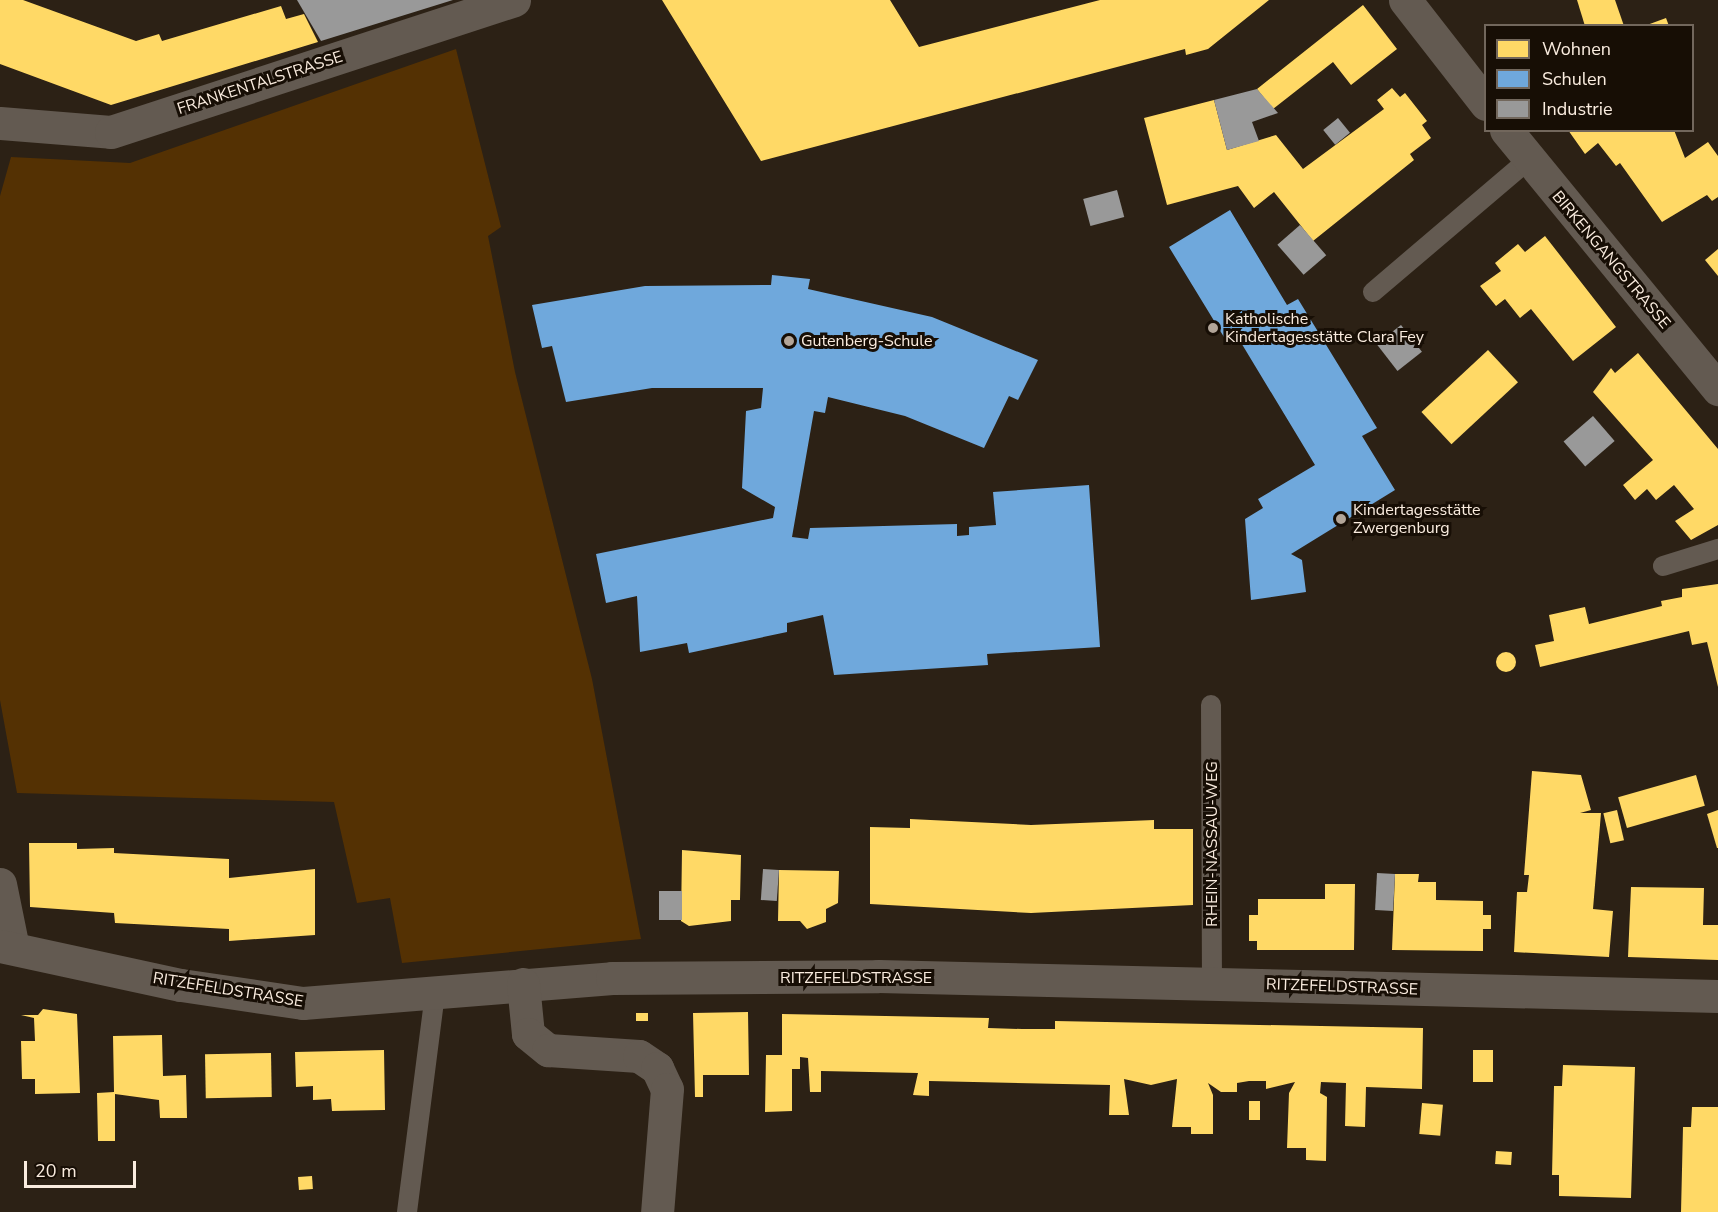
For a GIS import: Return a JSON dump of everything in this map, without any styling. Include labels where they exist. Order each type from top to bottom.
[{"type":"street","name":"FRANKENTALSTRASSE","points":[[0,123],[111,132],[514,0]]},
{"type":"street","points":[[1405,0],[1484,103]]},
{"type":"street","name":"BIRKENGANGSTRASSE","points":[[1508,132],[1718,388]]},
{"type":"street","points":[[0,884],[6,947]]},
{"type":"street","name":"RITZEFELDSTRASSE","points":[[6,947],[182,986],[303,1003],[523,984],[878,976],[1718,996]]},
{"type":"street","points":[[523,984],[528,1034],[548,1050],[639,1056],[657,1068],[667,1089],[657,1212]]},
{"type":"lane","points":[[1373,292],[1528,159]]},
{"type":"lane","points":[[1663,566],[1718,549]]},
{"type":"lane","name":"RHEIN-NASSAU-WEG","points":[[1211,705],[1212,983]]},
{"type":"lane","points":[[407,1212],[435,993]]},
{"type":"shaded area","points":[[456,49],[501,227],[488,236],[515,372],[592,679],[641,939],[402,963],[390,898],[357,903],[334,802],[17,793],[0,700],[0,196],[11,157],[130,163]]},
{"type":"building: Wohnen","points":[[0,0],[23,0],[136,41],[159,34],[162,41],[281,6],[286,19],[304,14],[318,42],[111,105],[0,64]]},
{"type":"building: Wohnen","points":[[662,0],[890,0],[919,47],[1100,0],[1269,0],[1208,49],[1186,55],[1185,49],[761,161]]},
{"type":"building: Wohnen","points":[[1577,0],[1615,0],[1623,24],[1584,24]]},
{"type":"building: Wohnen","points":[[1363,5],[1397,49],[1351,85],[1333,62],[1273,109],[1257,89]]},
{"type":"building: Wohnen","points":[[1666,18],[1668,24],[1650,24]]},
{"type":"building: Wohnen","points":[[1392,88],[1400,97],[1405,93],[1427,121],[1422,125],[1431,138],[1410,154],[1414,160],[1313,241],[1274,192],[1254,208],[1238,186],[1167,205],[1144,118],[1214,100],[1227,150],[1276,135],[1303,169],[1384,109],[1377,100]]},
{"type":"building: Wohnen","points":[[1569,132],[1675,132],[1685,158],[1708,142],[1718,156],[1718,197],[1712,201],[1707,195],[1662,222],[1620,163],[1616,166],[1598,143],[1585,154]]},
{"type":"building: Wohnen","points":[[1545,236],[1616,327],[1573,361],[1531,309],[1520,318],[1505,299],[1496,306],[1480,286],[1501,271],[1495,263],[1518,244],[1525,252]]},
{"type":"building: Wohnen","points":[[1718,249],[1718,276],[1705,260]]},
{"type":"building: Wohnen","points":[[1488,350],[1518,382],[1451,444],[1421,412]]},
{"type":"building: Wohnen","points":[[1638,353],[1718,449],[1718,525],[1691,540],[1675,521],[1694,509],[1674,485],[1656,500],[1647,489],[1635,500],[1623,485],[1653,460],[1593,392],[1611,368],[1615,373]]},
{"type":"building: Wohnen","points":[[1718,584],[1718,687],[1707,642],[1692,645],[1689,631],[1540,667],[1535,645],[1554,641],[1549,615],[1585,607],[1589,624],[1662,606],[1661,601],[1682,597],[1682,589]]},
{"type":"building: Wohnen","points":[[1506,652],[1513,655],[1516,662],[1513,669],[1506,672],[1499,669],[1496,662],[1499,655]]},
{"type":"building: Wohnen","points":[[1532,771],[1581,775],[1591,810],[1580,813],[1601,813],[1593,909],[1613,911],[1609,957],[1514,952],[1517,892],[1527,892],[1529,875],[1524,875]]},
{"type":"building: Wohnen","points":[[1696,775],[1705,806],[1627,828],[1618,797]]},
{"type":"building: Wohnen","points":[[1617,810],[1624,840],[1610,843],[1603,813]]},
{"type":"building: Wohnen","points":[[1718,810],[1718,848],[1717,848],[1707,814]]},
{"type":"building: Wohnen","points":[[910,819],[1031,825],[1154,820],[1154,829],[1193,829],[1193,905],[1031,913],[870,904],[870,827],[910,828]]},
{"type":"building: Wohnen","points":[[29,843],[77,843],[77,849],[114,848],[114,853],[229,859],[229,878],[315,869],[315,935],[229,941],[229,929],[115,923],[114,913],[30,907]]},
{"type":"building: Wohnen","points":[[682,850],[741,855],[740,900],[731,900],[731,921],[689,926],[681,921]]},
{"type":"building: Wohnen","points":[[779,870],[839,871],[838,903],[826,909],[826,922],[807,929],[800,921],[778,921]]},
{"type":"building: Wohnen","points":[[1395,874],[1419,874],[1418,882],[1436,882],[1436,900],[1483,901],[1483,915],[1491,915],[1491,929],[1483,929],[1483,951],[1392,950]]},
{"type":"building: Wohnen","points":[[1325,884],[1355,884],[1354,950],[1257,950],[1257,941],[1249,941],[1249,915],[1258,915],[1258,899],[1325,899]]},
{"type":"building: Wohnen","points":[[1631,887],[1704,888],[1703,925],[1718,925],[1718,960],[1628,957]]},
{"type":"building: Wohnen","points":[[43,1009],[77,1014],[80,1093],[35,1094],[35,1079],[22,1079],[21,1041],[35,1041],[34,1018],[21,1015],[38,1015]]},
{"type":"building: Wohnen","points":[[748,1012],[749,1075],[703,1075],[703,1097],[695,1097],[693,1013]]},
{"type":"building: Wohnen","points":[[636,1013],[648,1013],[648,1021],[636,1021]]},
{"type":"building: Wohnen","points":[[782,1014],[989,1018],[988,1028],[1022,1029],[1055,1029],[1055,1021],[1423,1028],[1422,1089],[1366,1087],[1365,1127],[1345,1126],[1346,1083],[1321,1082],[1320,1093],[1327,1097],[1326,1161],[1306,1160],[1306,1148],[1287,1148],[1289,1093],[1295,1082],[1266,1089],[1266,1081],[1237,1083],[1237,1092],[1221,1092],[1208,1083],[1213,1095],[1213,1134],[1191,1134],[1191,1127],[1172,1127],[1177,1079],[1151,1085],[1124,1079],[1129,1115],[1109,1115],[1110,1085],[929,1081],[929,1096],[913,1095],[918,1073],[821,1071],[821,1092],[810,1092],[808,1058],[800,1057],[800,1069],[792,1069],[792,1111],[765,1112],[766,1055],[782,1055]]},
{"type":"building: Wohnen","points":[[162,1035],[163,1076],[186,1075],[187,1118],[160,1118],[159,1100],[115,1094],[115,1141],[98,1141],[97,1093],[114,1092],[113,1036]]},
{"type":"building: Wohnen","points":[[384,1050],[385,1110],[332,1111],[331,1099],[313,1100],[313,1086],[296,1087],[295,1052]]},
{"type":"building: Wohnen","points":[[1473,1050],[1493,1050],[1493,1082],[1473,1082]]},
{"type":"building: Wohnen","points":[[271,1053],[272,1097],[206,1098],[205,1054]]},
{"type":"building: Wohnen","points":[[1563,1065],[1635,1067],[1631,1198],[1559,1196],[1559,1175],[1552,1175],[1554,1086],[1562,1086]]},
{"type":"building: Wohnen","points":[[1249,1101],[1260,1101],[1260,1120],[1249,1120]]},
{"type":"building: Wohnen","points":[[1422,1103],[1443,1105],[1440,1136],[1419,1134]]},
{"type":"building: Wohnen","points":[[1692,1107],[1718,1107],[1718,1212],[1681,1212],[1683,1127],[1691,1127]]},
{"type":"building: Wohnen","points":[[1496,1151],[1512,1152],[1511,1165],[1495,1164]]},
{"type":"building: Wohnen","points":[[312,1176],[313,1189],[299,1190],[298,1177]]},
{"type":"building: Schulen","points":[[1230,210],[1287,305],[1298,299],[1377,428],[1362,436],[1395,490],[1291,554],[1302,560],[1306,592],[1251,600],[1245,519],[1263,508],[1258,499],[1315,465],[1237,336],[1227,342],[1169,247]]},
{"type":"building: Schulen","points":[[772,275],[810,279],[808,289],[932,317],[1038,360],[1018,400],[1009,396],[984,448],[905,416],[828,397],[825,413],[814,411],[792,537],[808,539],[810,528],[957,524],[957,536],[969,535],[969,527],[996,525],[993,492],[1089,485],[1100,647],[987,654],[988,665],[834,675],[823,615],[787,623],[787,632],[689,653],[687,643],[640,652],[637,596],[606,603],[596,554],[773,518],[775,507],[742,488],[746,411],[761,408],[763,388],[652,388],[566,402],[552,346],[542,348],[532,305],[645,286],[771,285]]},
{"type":"building: Industrie","points":[[297,0],[453,0],[321,41]]},
{"type":"building: Industrie","points":[[1257,89],[1278,113],[1252,122],[1259,141],[1227,150],[1214,100]]},
{"type":"building: Industrie","points":[[1338,118],[1350,133],[1335,145],[1323,130]]},
{"type":"building: Industrie","points":[[1117,190],[1124,217],[1090,226],[1083,199]]},
{"type":"building: Industrie","points":[[1300,225],[1326,255],[1304,275],[1277,245]]},
{"type":"building: Industrie","points":[[1401,325],[1422,352],[1398,371],[1377,344]]},
{"type":"building: Industrie","points":[[1593,416],[1615,441],[1585,466],[1564,442]]},
{"type":"building: Industrie","points":[[763,869],[779,870],[777,901],[761,900]]},
{"type":"building: Industrie","points":[[1377,873],[1395,874],[1393,911],[1375,910]]},
{"type":"building: Industrie","points":[[659,891],[682,891],[682,920],[659,920]]},
{"type":"place","name":"Katholische Kindertagesstätte Clara Fey","points":[[1213,328]]},
{"type":"place","name":"Gutenberg-Schule","points":[[789,341]]},
{"type":"place","name":"Kindertagesstätte Zwergenburg","points":[[1341,519]]}]
